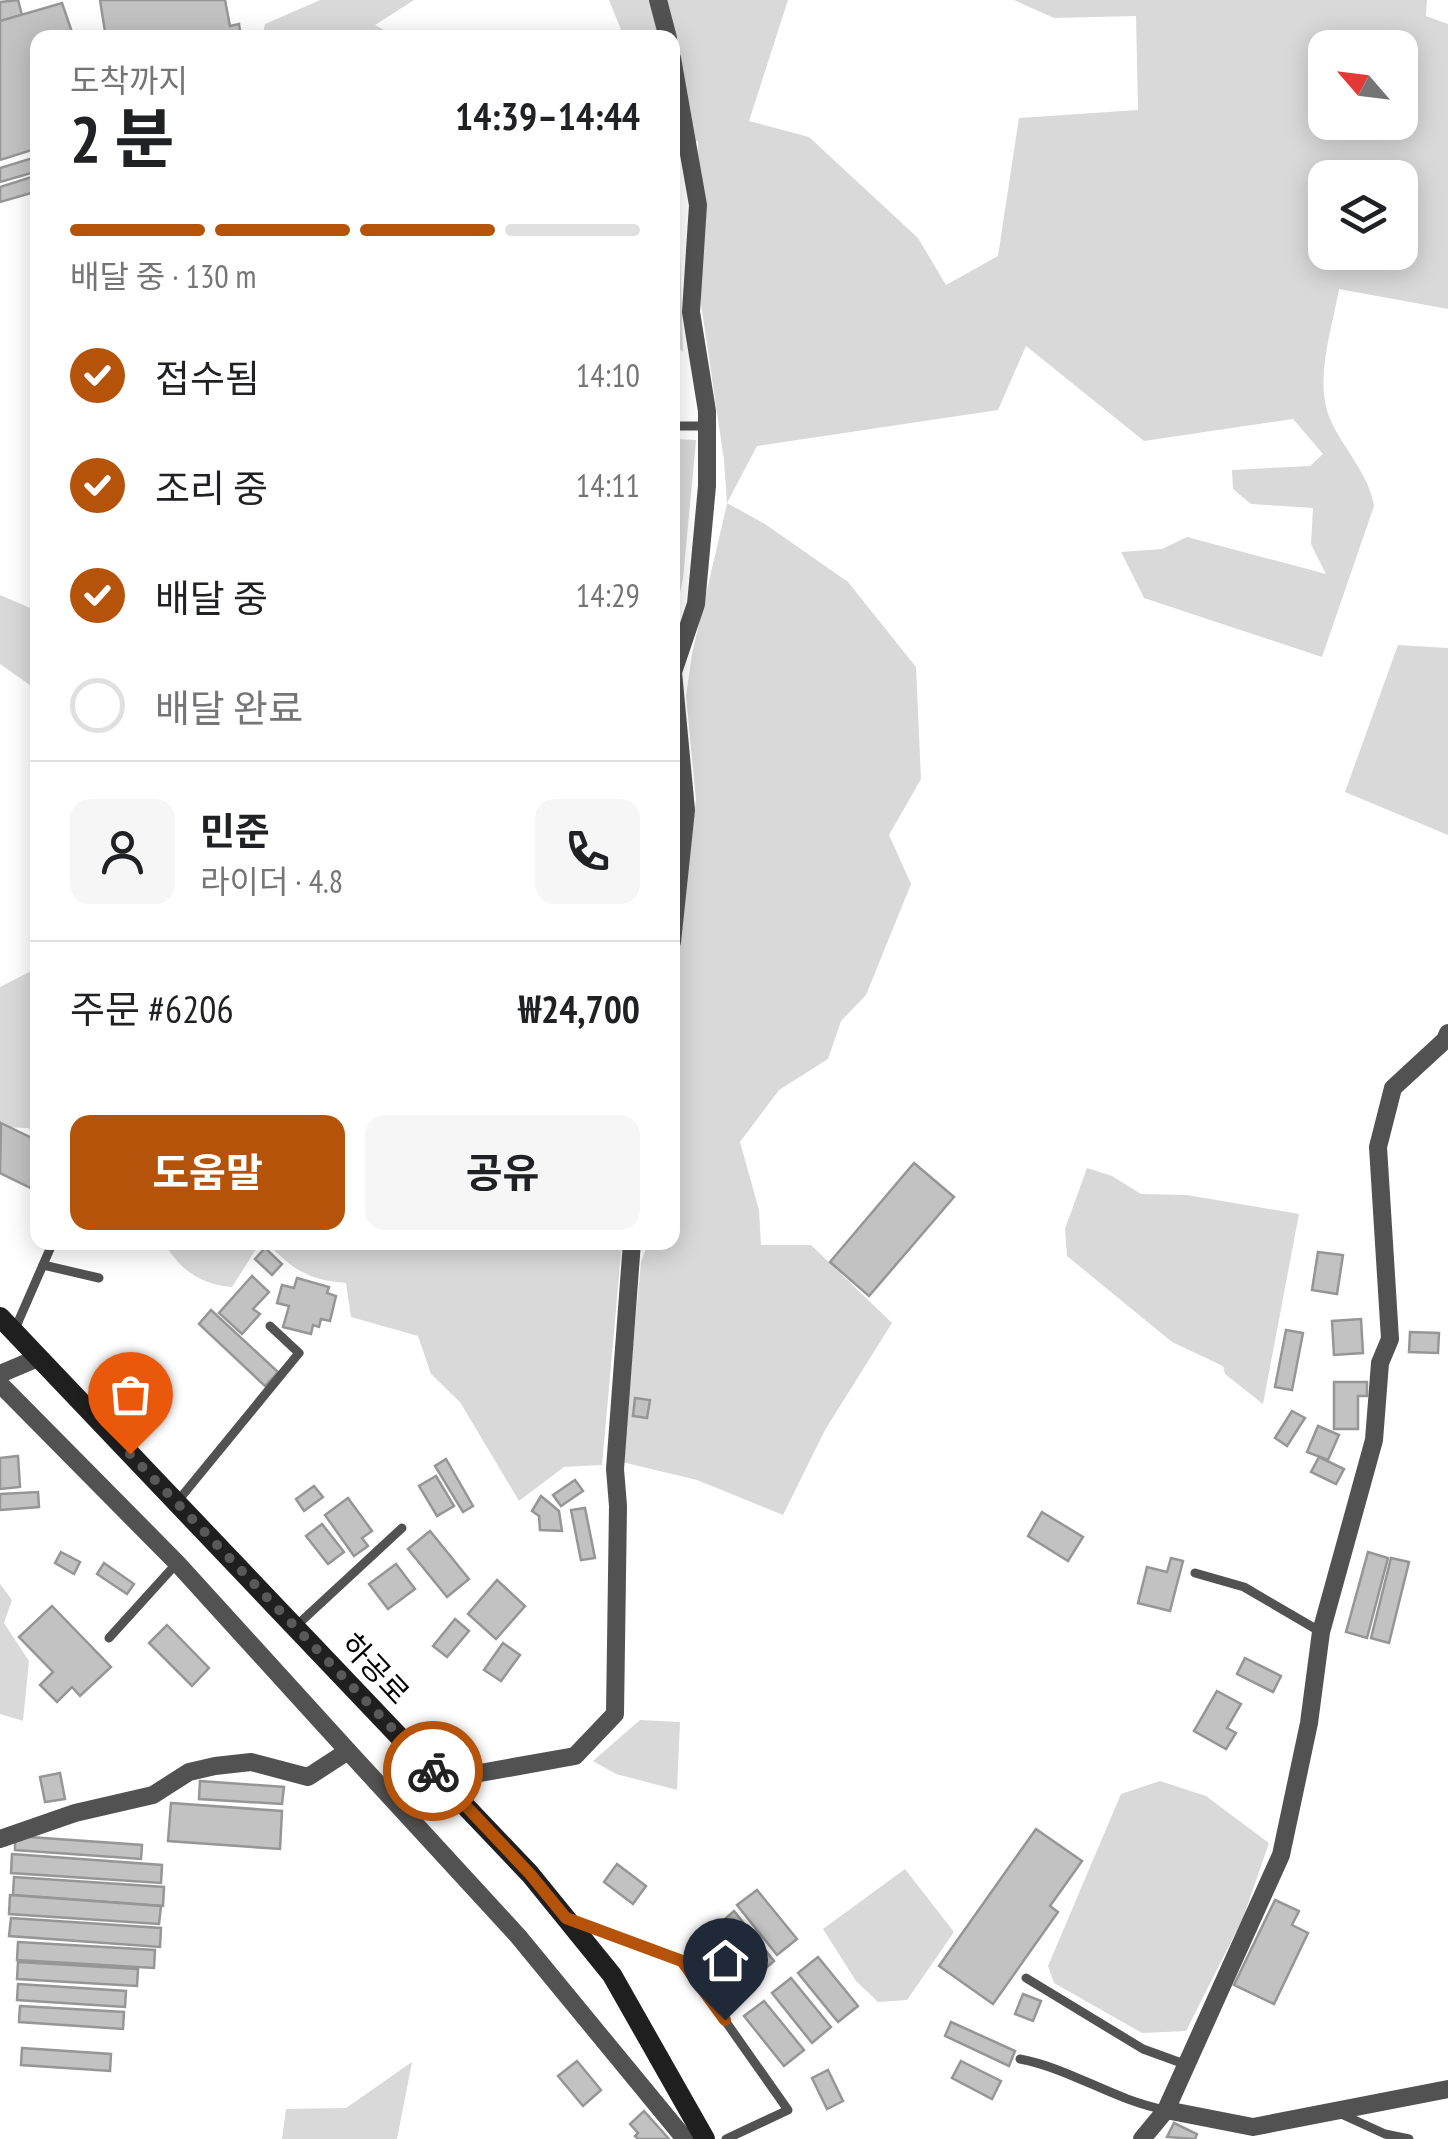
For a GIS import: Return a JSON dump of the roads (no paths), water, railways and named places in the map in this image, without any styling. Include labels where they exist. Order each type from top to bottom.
[{"type":"main road","name":"하공로","points":[[7,1324],[530,1874],[612,1975],[704,2139]]},
{"type":"street","points":[[658,0],[666,30]]},
{"type":"street","points":[[680,90],[698,205],[691,312],[707,426],[708,486],[696,604],[680,651]]},
{"type":"street","points":[[680,746],[686,810],[680,867]]},
{"type":"street","points":[[1142,2139],[1166,2110],[1281,1856],[1310,1723],[1321,1632],[1374,1440],[1380,1363],[1390,1339],[1378,1147],[1393,1088],[1448,1033]]},
{"type":"street","points":[[441,1780],[575,1756],[615,1714],[615,1470],[631,1250]]},
{"type":"street","points":[[0,1374],[38,1358]]},
{"type":"street","points":[[0,1384],[177,1563],[518,1936],[685,2139]]},
{"type":"street","points":[[0,1839],[75,1813],[153,1795],[189,1772],[251,1762],[308,1777],[348,1750]]},
{"type":"street","points":[[1166,2110],[1253,2127],[1448,2089]]},
{"type":"lane","points":[[680,426],[707,426]]},
{"type":"lane","points":[[7,1324],[50,1250]]},
{"type":"lane","points":[[43,1265],[99,1278]]},
{"type":"lane","points":[[176,1502],[299,1353],[270,1326]]},
{"type":"lane","points":[[296,1627],[402,1528]]},
{"type":"lane","points":[[109,1638],[177,1563]]},
{"type":"lane","points":[[1195,1573],[1244,1587],[1321,1632]]},
{"type":"lane","points":[[566,1918],[682,1961],[693,1976],[788,2110],[726,2139]]},
{"type":"lane","points":[[1026,1978],[1143,2049],[1187,2064]]},
{"type":"lane","points":[[1020,2059],[1050,2065],[1132,2103],[1166,2110]]},
{"type":"lane","points":[[1336,2112],[1385,2134],[1409,2139]]}]
